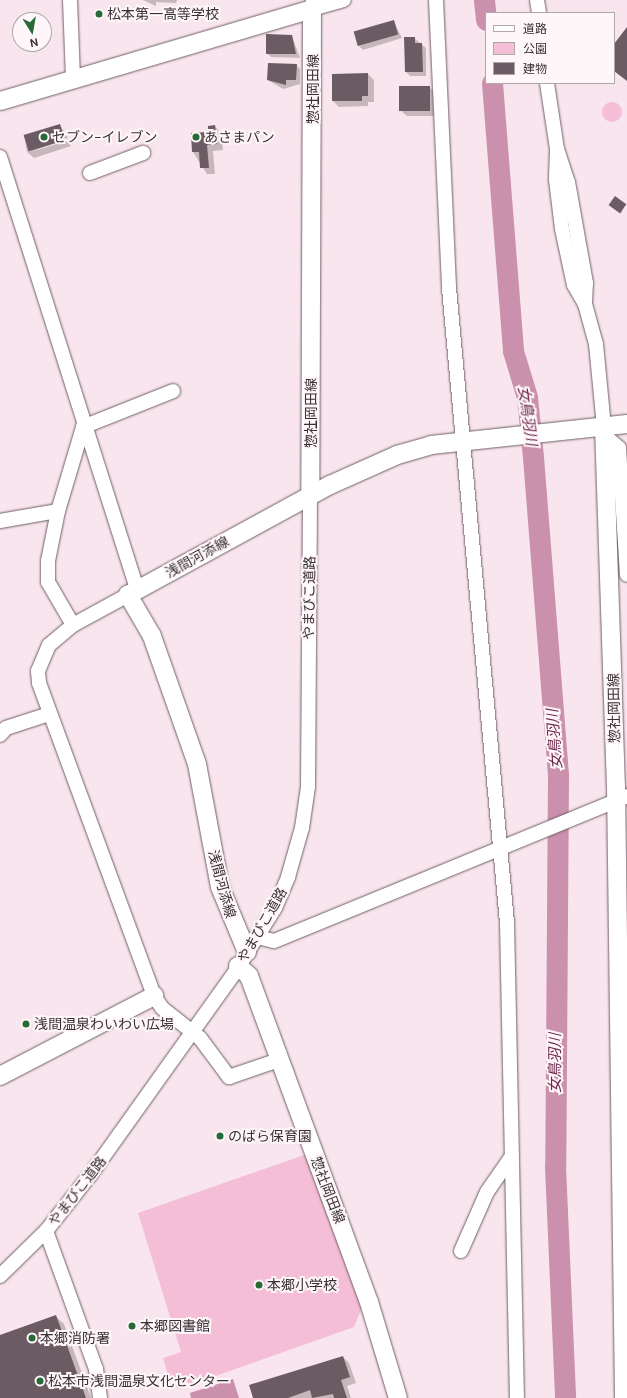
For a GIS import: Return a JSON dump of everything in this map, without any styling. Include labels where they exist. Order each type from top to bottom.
[{"type":"main road","points":[[0,101],[312,5]]},
{"type":"main road","name":"惣社岡田線","points":[[310,495],[312,5]]},
{"type":"main road","name":"浅間河添線","points":[[242,959],[220,887],[197,764],[152,636],[132,592],[310,495],[397,455],[467,441],[599,430],[627,424]]},
{"type":"main road","name":"惣社岡田線","points":[[599,430],[615,801],[626,1315],[624,1398]]},
{"type":"main road","name":"惣社岡田線","points":[[242,959],[369,1302],[398,1398]]},
{"type":"main road","points":[[0,1076],[154,996]]},
{"type":"street","points":[[70,0],[73,79]]},
{"type":"street","points":[[312,5],[344,0]]},
{"type":"street","points":[[436,0],[449,288],[467,441],[504,847],[507,923],[517,1398]]},
{"type":"street","points":[[537,0],[539,12]]},
{"type":"street","points":[[547,84],[557,149],[568,182],[586,283],[585,304],[596,344],[599,430],[619,448],[627,575]]},
{"type":"street","points":[[90,173],[143,152]]},
{"type":"street","points":[[0,157],[132,592],[73,625],[49,645],[38,671],[38,683],[154,996],[170,1017],[192,1032],[229,1077],[279,1060]]},
{"type":"street","points":[[82,427],[173,391]]},
{"type":"street","points":[[73,625],[48,582],[48,560],[58,511],[82,427]]},
{"type":"street","name":"やまびこ道路","points":[[0,1276],[46,1231],[91,1174],[192,1032],[257,937],[288,877],[306,807],[310,495]]},
{"type":"street","points":[[0,521],[58,511]]},
{"type":"street","points":[[0,735],[6,728],[49,714]]},
{"type":"street","points":[[257,937],[274,941],[615,801]]},
{"type":"street","points":[[461,1251],[487,1192],[512,1156]]},
{"type":"street","points":[[46,1231],[96,1369],[100,1398]]},
{"type":"green space","points":[[612,102],[619,105],[622,112],[619,119],[612,122],[605,119],[602,112],[605,105]]},
{"type":"green space","name":"本郷小学校","points":[[310,1153],[364,1302],[354,1327],[179,1389],[170,1381],[163,1358],[181,1352],[138,1213]]},
{"type":"shaded area","points":[[233,1379],[239,1398],[191,1398],[190,1393]]},
{"type":"building","points":[[394,20],[398,34],[358,46],[354,32]]},
{"type":"building","points":[[627,27],[627,81],[615,72],[615,43]]},
{"type":"building","points":[[266,34],[292,35],[296,54],[266,54]]},
{"type":"building","points":[[404,37],[415,37],[415,43],[422,43],[423,72],[405,72]]},
{"type":"building","points":[[268,63],[297,64],[296,80],[286,80],[286,85],[267,80]]},
{"type":"building","points":[[368,73],[368,96],[362,96],[362,101],[332,101],[332,74]]},
{"type":"building","points":[[399,86],[430,86],[430,111],[399,111]]},
{"type":"building","name":"セブン-イレブン","points":[[60,124],[65,140],[29,151],[24,135]]},
{"type":"building","points":[[215,125],[217,144],[207,145],[209,168],[200,168],[199,152],[192,152],[191,133],[208,132],[208,126]]},
{"type":"building","points":[[615,196],[626,204],[620,213],[609,205]]},
{"type":"building","name":"松本市浅間温泉文化センター","points":[[56,1315],[86,1398],[0,1398],[0,1335]]},
{"type":"building","points":[[343,1356],[350,1377],[341,1380],[347,1398],[334,1398],[333,1394],[312,1398],[310,1390],[288,1398],[253,1398],[249,1385]]},
{"type":"waterway","name":"女鳥羽川","points":[[484,0],[485,12]]},
{"type":"waterway","name":"女鳥羽川","points":[[492,84],[513,351],[527,397],[533,457],[558,775],[555,1166],[565,1398]]},
{"type":"place","name":"松本第一高等学校","points":[[99,14]]},
{"type":"place","name":"セブン-イレブン","points":[[44,137]]},
{"type":"place","name":"あさまパン","points":[[196,137]]},
{"type":"place","name":"浅間温泉わいわい広場","points":[[26,1024]]},
{"type":"place","name":"のばら保育園","points":[[220,1136]]},
{"type":"place","name":"本郷小学校","points":[[259,1285]]},
{"type":"place","name":"本郷図書館","points":[[132,1326]]},
{"type":"place","name":"本郷消防署","points":[[32,1338]]},
{"type":"place","name":"松本市浅間温泉文化センター","points":[[40,1381]]}]
